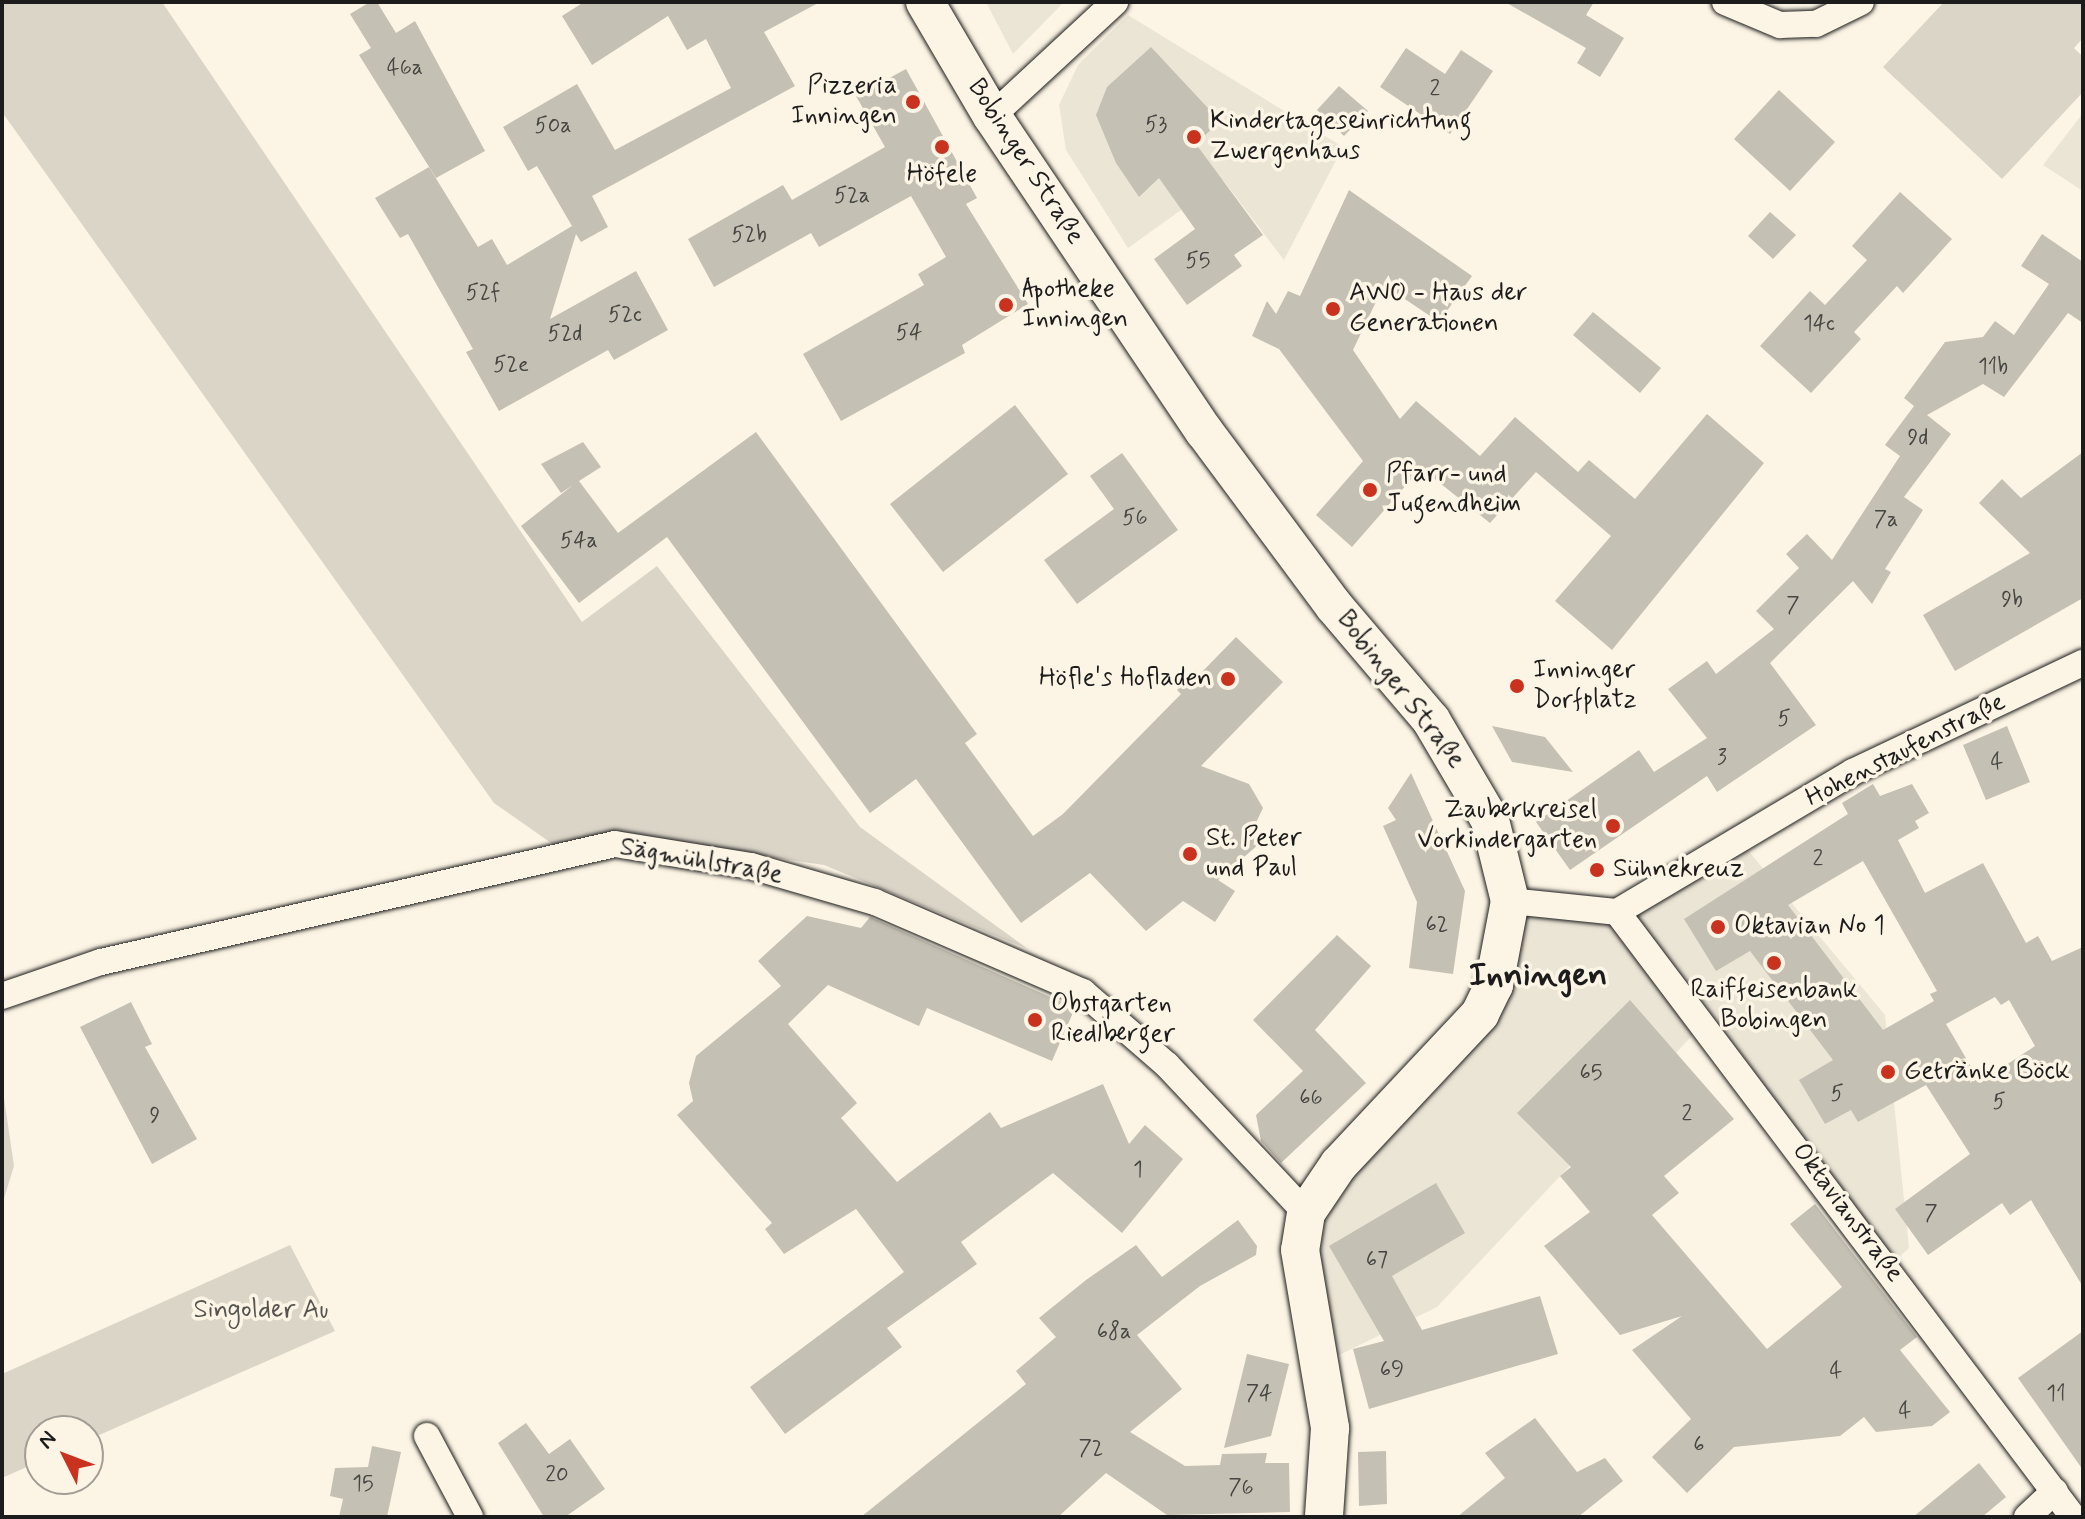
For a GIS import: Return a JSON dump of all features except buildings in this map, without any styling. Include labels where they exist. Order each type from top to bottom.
[{"type":"main road","name":"Bobinger Straße","points":[[925,2],[992,116],[1204,431],[1450,749],[1490,820],[1510,901],[1503,957],[1480,1014],[1339,1164],[1306,1213],[1300,1250],[1330,1428],[1324,1517]]},
{"type":"street","points":[[992,116],[1115,2]]},
{"type":"street","points":[[1725,2],[1780,25],[1816,24],[1861,2]]},
{"type":"street","name":"Hohenstaufenstraße","points":[[1617,912],[1853,772],[2083,663]]},
{"type":"street","name":"Sägmühlstraße","points":[[2,996],[101,962],[615,844],[751,866],[875,902],[1083,992],[1167,1065],[1306,1213]]},
{"type":"street","points":[[1510,901],[1617,912]]},
{"type":"street","name":"Oktavianstraße","points":[[1617,912],[2073,1517]]},
{"type":"street","points":[[427,1436],[470,1517]]},
{"type":"street","points":[[2027,1517],[2055,1491]]},
{"type":"shaded area","points":[[986,2],[1064,2],[1013,54]]},
{"type":"shaded area","name":"Kindertageseinrichtung Zwergenhaus","points":[[1128,15],[1343,147],[1284,260],[1223,180],[1128,248],[1066,150],[1059,105],[1078,65]]},
{"type":"shaded area","points":[[2083,113],[2083,191],[2043,165]]},
{"type":"shaded area","points":[[1741,842],[1885,1015],[1909,1248],[1889,1267],[1703,1024],[1437,1307],[1323,1363],[1306,1284],[1321,1186],[1451,1049],[1510,901],[1617,912]]},
{"type":"green space","points":[[2,2],[162,2],[582,622],[657,566],[860,827],[1028,949],[824,865],[626,836],[554,845],[494,803],[2,112]]},
{"type":"green space","points":[[1944,2],[2083,2],[2083,38],[2074,48],[2083,57],[2083,92],[2002,179],[1883,67]]},
{"type":"green space","points":[[2,1084],[14,1166],[2,1205]]},
{"type":"green space","name":"Singolder Au","points":[[290,1245],[335,1331],[104,1433],[104,1415],[24,1415],[24,1468],[2,1478],[2,1374]]},
{"type":"place","name":"Pizzeria Inningen","points":[[913,102]]},
{"type":"place","name":"Kindertageseinrichtung Zwergenhaus","points":[[1194,137]]},
{"type":"place","name":"Höfele","points":[[942,147]]},
{"type":"place","name":"Apotheke Inningen","points":[[1006,305]]},
{"type":"place","name":"AWO - Haus der Generationen","points":[[1333,309]]},
{"type":"place","name":"Pfarr- und Jugendheim","points":[[1370,490]]},
{"type":"place","name":"Höfle's Hofladen","points":[[1228,679]]},
{"type":"place","name":"Inninger Dorfplatz","points":[[1517,686]]},
{"type":"place","name":"Zauberkreisel Vorkindergarten","points":[[1613,826]]},
{"type":"place","name":"St. Peter und Paul","points":[[1190,854]]},
{"type":"place","name":"Sühnekreuz","points":[[1597,870]]},
{"type":"place","name":"Oktavian No 1","points":[[1718,927]]},
{"type":"place","name":"Raiffeisenbank Bobingen","points":[[1774,963]]},
{"type":"place","name":"Obstgarten Riedlberger","points":[[1035,1020]]},
{"type":"place","name":"Getränke Böck","points":[[1888,1072]]},
{"type":"district","name":"Inningen","points":[[1538,976]]}]
